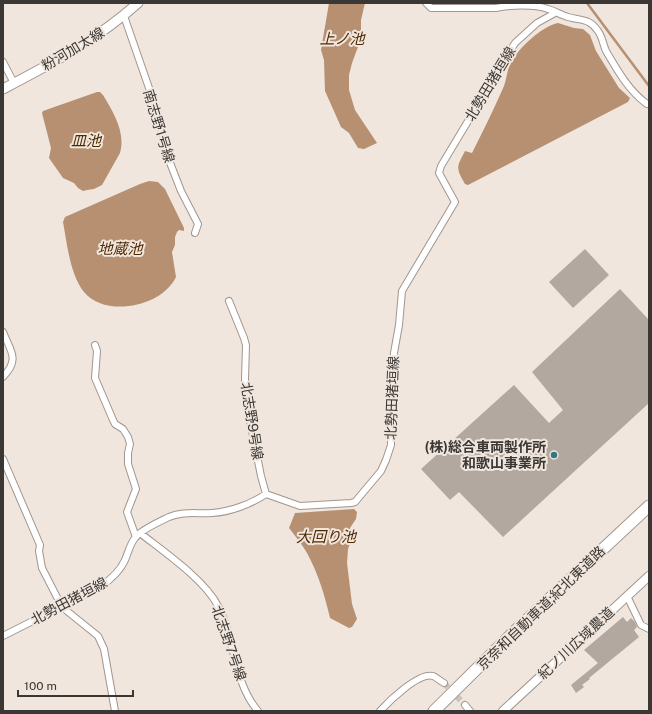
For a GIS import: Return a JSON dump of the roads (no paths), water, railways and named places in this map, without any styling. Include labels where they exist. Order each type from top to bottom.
[{"type":"highway","name":"京奈和自動車道;紀北東道路","points":[[434,711],[516,630],[649,506]]},
{"type":"main road","name":"粉河加太線","points":[[3,89],[98,36],[138,3]]},
{"type":"street","points":[[426,3],[431,8],[496,8],[506,6],[527,6],[548,9],[555,13],[589,22],[599,32],[605,49],[626,84],[642,100],[649,104]]},
{"type":"street","name":"北勢田猪垣線","points":[[266,494],[300,506],[351,503],[355,502],[381,471],[391,445],[391,399],[394,353],[399,325],[402,291],[455,202],[439,173],[441,166],[515,43],[537,23],[555,13]]},
{"type":"street","name":"南志野1号線","points":[[124,16],[157,111],[167,155],[181,191],[198,224],[195,233]]},
{"type":"street","points":[[3,62],[14,83]]},
{"type":"street","name":"北志野9号線","points":[[229,301],[246,345],[245,379],[247,406],[266,494]]},
{"type":"street","points":[[3,332],[14,358],[11,369],[3,377]]},
{"type":"street","points":[[95,345],[97,351],[95,378],[115,424],[126,433],[129,441],[128,464],[136,489],[127,512],[138,535],[170,517],[179,514],[212,513],[236,508],[266,494]]},
{"type":"street","points":[[3,459],[40,544],[39,551],[42,568],[62,607],[98,636],[104,649],[115,711]]},
{"type":"street","name":"北勢田猪垣線","points":[[3,636],[62,607],[110,580],[124,562],[138,535]]},
{"type":"street","name":"北志野7号線","points":[[138,535],[202,584],[218,605],[239,676],[253,706],[258,711]]},
{"type":"street","name":"紀ノ川広域農道","points":[[504,711],[649,576]]},
{"type":"street","points":[[626,596],[641,625],[649,629]]},
{"type":"street","points":[[380,711],[390,700],[420,677],[432,676],[444,683]]},
{"type":"street","points":[[465,705],[470,711]]},
{"type":"water","name":"上ノ池","points":[[329,3],[365,3],[361,20],[361,39],[349,75],[349,90],[355,110],[377,143],[364,149],[358,148],[349,133],[341,127],[325,91],[324,60],[321,50]]},
{"type":"water","points":[[558,23],[583,29],[590,35],[596,51],[619,88],[630,98],[628,102],[468,185],[465,184],[458,170],[459,164],[465,151],[472,153],[504,86],[511,62],[519,50],[538,33],[545,28]]},
{"type":"water","name":"皿池","points":[[100,92],[103,95],[118,122],[121,137],[120,153],[102,185],[94,189],[83,191],[74,183],[63,178],[49,158],[51,148],[42,113],[43,111]]},
{"type":"water","name":"地蔵池","points":[[149,181],[158,182],[165,189],[184,228],[184,231],[179,230],[177,232],[175,237],[175,245],[172,252],[176,277],[169,287],[159,296],[146,302],[133,306],[119,307],[105,305],[93,300],[79,285],[72,268],[63,222],[65,217]]},
{"type":"water","name":"大回り池","points":[[354,509],[357,512],[356,519],[350,528],[351,541],[348,549],[347,563],[352,604],[357,619],[352,627],[349,628],[330,618],[315,568],[301,543],[289,528],[295,513]]},
{"type":"waterway","points":[[587,3],[649,86]]},
{"type":"tunnel","points":[[444,683],[465,705]]},
{"type":"place","name":"(株)総合車両製作所 和歌山事業所","points":[[554,455]]}]
